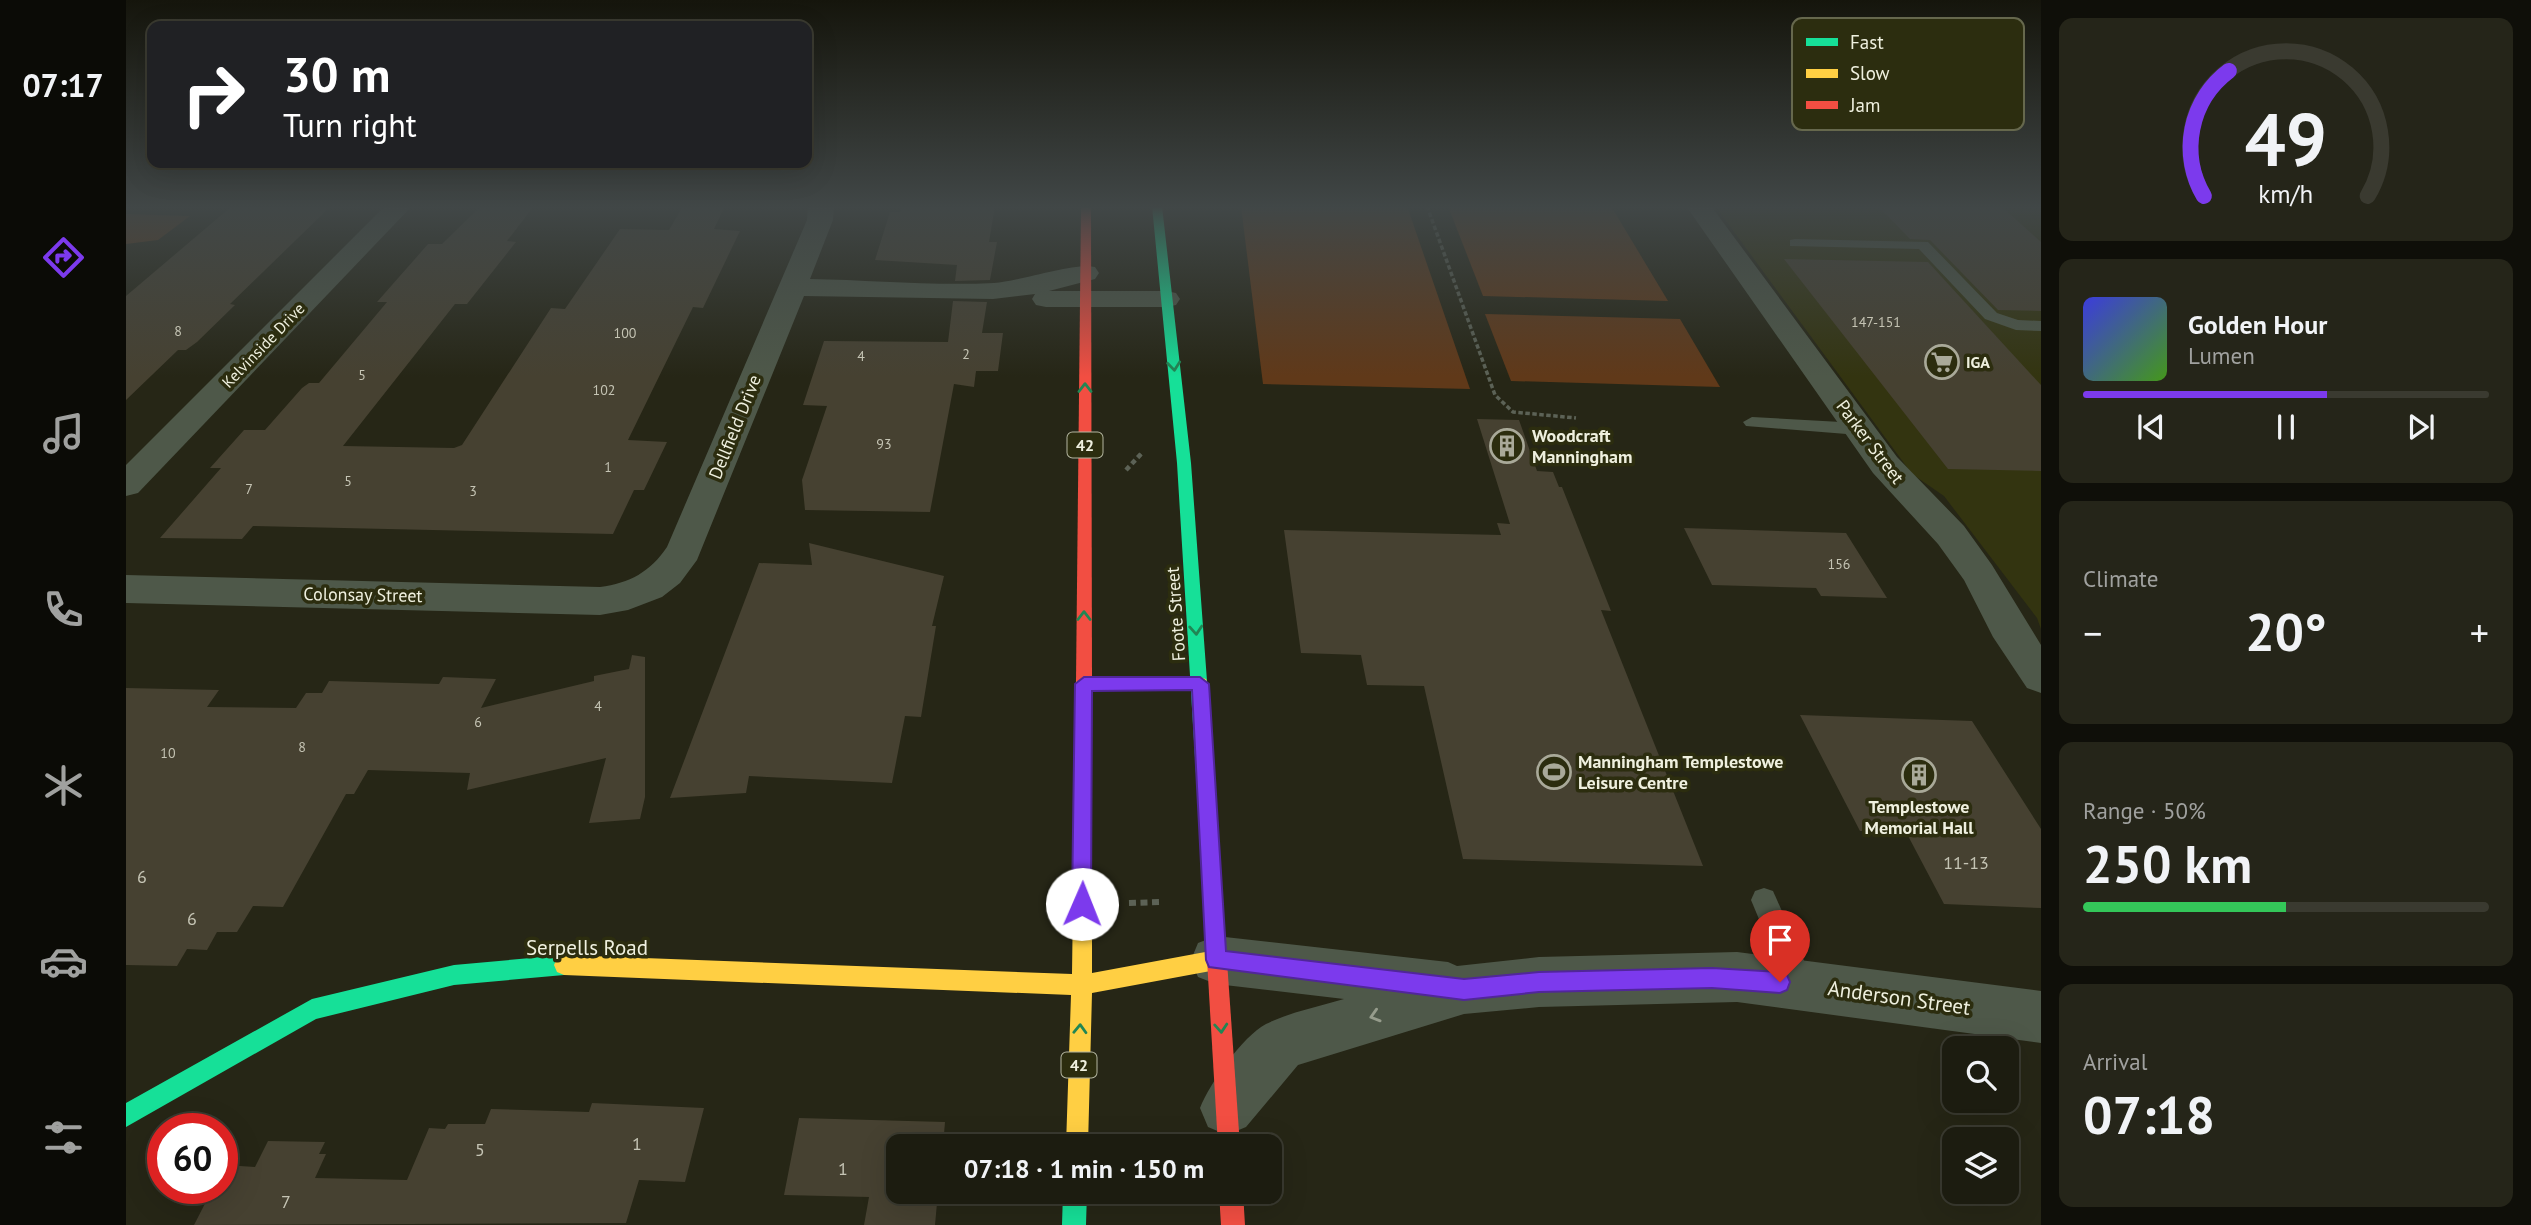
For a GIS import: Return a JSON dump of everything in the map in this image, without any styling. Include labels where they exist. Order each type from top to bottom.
[{"type":"main road","name":"42","points":[[1077,1134],[1082,985],[1085,263]]},
{"type":"main road","name":"Foote Street","points":[[1163,263],[1184,463],[1228,1127]]},
{"type":"main road","points":[[1084,684],[1200,684]]},
{"type":"main road","name":"Serpells Road","points":[[126,1116],[312,1009],[454,975],[557,965],[1082,985],[1216,960]]},
{"type":"main road","points":[[1074,1225],[1075,1204]]},
{"type":"main road","points":[[1232,1204],[1233,1225]]},
{"type":"street","name":"Kelvinside Drive","points":[[126,485],[343,263]]},
{"type":"street","name":"Dellfield Drive","points":[[600,601],[628,598],[654,587],[672,569],[684,551],[803,263]]},
{"type":"street","name":"Parker Street","points":[[1740,263],[1900,482],[1951,535],[1979,574],[2007,627],[2041,677]]},
{"type":"street","points":[[793,287],[993,291],[1034,286],[1085,273]]},
{"type":"street","points":[[993,291],[1016,298],[1085,301],[1166,299]]},
{"type":"street","name":"Colonsay Street","points":[[126,589],[600,601]]},
{"type":"street","name":"Anderson Street","points":[[1216,960],[1464,989]]},
{"type":"street","name":"Anderson Street","points":[[1228,1127],[1254,1073],[1282,1044],[1464,989],[1539,982],[1737,977],[2041,1017]]},
{"type":"lane","points":[[1940,263],[1991,316],[2016,326],[2041,326]]},
{"type":"lane","points":[[1752,422],[1859,429]]},
{"type":"lane","points":[[1764,900],[1801,985]]},
{"type":"path","points":[[1448,263],[1495,395],[1513,412],[1576,418]]},
{"type":"path","points":[[1122,474],[1133,460],[1150,450]]},
{"type":"path","points":[[1126,903],[1162,902]]},
{"type":"shaded area","points":[[1248,263],[1427,263],[1470,389],[1263,384]]},
{"type":"shaded area","points":[[1470,263],[1645,263],[1668,301],[1483,296]]},
{"type":"shaded area","points":[[1757,263],[2041,263],[2041,629],[2037,618],[1944,496],[1912,474]]},
{"type":"shaded area","points":[[1485,314],[1680,319],[1720,387],[1511,381]]},
{"type":"building","points":[[165,263],[272,263],[230,304],[235,305],[197,342],[186,350],[178,350],[126,400],[126,296]]},
{"type":"building","points":[[411,263],[499,263],[467,304],[455,304],[343,446],[454,448],[462,445],[551,308],[565,309],[597,263],[725,263],[703,308],[693,307],[628,440],[667,442],[644,490],[634,490],[613,534],[253,526],[242,539],[160,538],[221,468],[210,468],[244,430],[265,430],[302,388],[309,383],[319,383],[387,302],[377,302]]},
{"type":"building","points":[[927,263],[993,263],[990,280],[955,281],[957,265]]},
{"type":"building","name":"IGA","points":[[1787,263],[1929,263],[2041,385],[2041,471],[1948,469]]},
{"type":"building","points":[[1953,263],[2041,263],[2041,311],[1998,310]]},
{"type":"building","points":[[953,301],[987,302],[982,333],[1003,333],[998,371],[976,371],[974,387],[954,384],[930,512],[805,510],[802,480],[827,406],[803,405],[824,341],[948,342]]},
{"type":"building","name":"Manningham Templestowe Leisure Centre","points":[[1477,419],[1519,420],[1537,471],[1553,472],[1559,487],[1562,487],[1611,611],[1601,610],[1703,866],[1463,859],[1424,686],[1367,685],[1361,655],[1301,653],[1284,530],[1501,535],[1497,523],[1510,524]]},
{"type":"building","points":[[1684,528],[1846,533],[1887,598],[1821,596],[1816,588],[1712,585]]},
{"type":"building","points":[[809,543],[944,576],[932,626],[936,626],[921,717],[905,716],[892,783],[749,776],[746,793],[670,798],[759,563],[812,565]]},
{"type":"building","points":[[632,655],[645,657],[645,797],[640,819],[589,823],[606,758],[467,790],[470,773],[368,770],[354,794],[346,794],[283,907],[253,906],[237,932],[217,932],[207,950],[187,949],[177,966],[126,965],[126,688],[219,690],[207,707],[296,708],[306,693],[322,693],[329,681],[439,684],[443,677],[496,679],[481,708],[594,681],[594,676],[629,669]]},
{"type":"building","name":"Templestowe Memorial Hall","points":[[1800,715],[1972,721],[2041,829],[2041,908],[1944,904],[1906,832],[1860,831]]},
{"type":"building","points":[[592,1103],[704,1108],[685,1182],[639,1180],[626,1223],[194,1225],[205,1204],[238,1204],[238,1166],[255,1167],[268,1141],[325,1142],[319,1154],[326,1154],[315,1178],[407,1180],[429,1128],[445,1129],[448,1124],[485,1124],[491,1109],[589,1112]]},
{"type":"building","points":[[799,1118],[945,1122],[944,1134],[886,1134],[886,1204],[937,1204],[935,1225],[864,1225],[869,1197],[784,1195]]},
{"type":"traffic: fast","points":[[1163,263],[1184,463],[1206,790]]},
{"type":"traffic: fast","points":[[126,1116],[312,1009],[454,975],[564,965]]},
{"type":"traffic: fast","points":[[1074,1225],[1075,1204]]},
{"type":"traffic: slow","points":[[1077,1134],[1082,985],[1084,680]]},
{"type":"traffic: slow","points":[[1084,684],[1200,684]]},
{"type":"traffic: slow","points":[[1082,985],[1216,960]]},
{"type":"traffic: slow","points":[[564,965],[1082,985]]},
{"type":"traffic: jam","points":[[1084,680],[1086,263]]},
{"type":"traffic: jam","points":[[1206,790],[1228,1134]]},
{"type":"traffic: jam","points":[[1232,1204],[1233,1225]]},
{"type":"place","name":"IGA","points":[[1942,362]]},
{"type":"place","name":"Woodcraft Manningham","points":[[1507,446]]},
{"type":"place","name":"Manningham Templestowe Leisure Centre","points":[[1554,772]]},
{"type":"place","name":"Templestowe Memorial Hall","points":[[1919,775]]},
{"type":"route","points":[[1082,904],[1084,684],[1200,684],[1216,960],[1464,989],[1539,982],[1737,977],[1780,982]]}]
